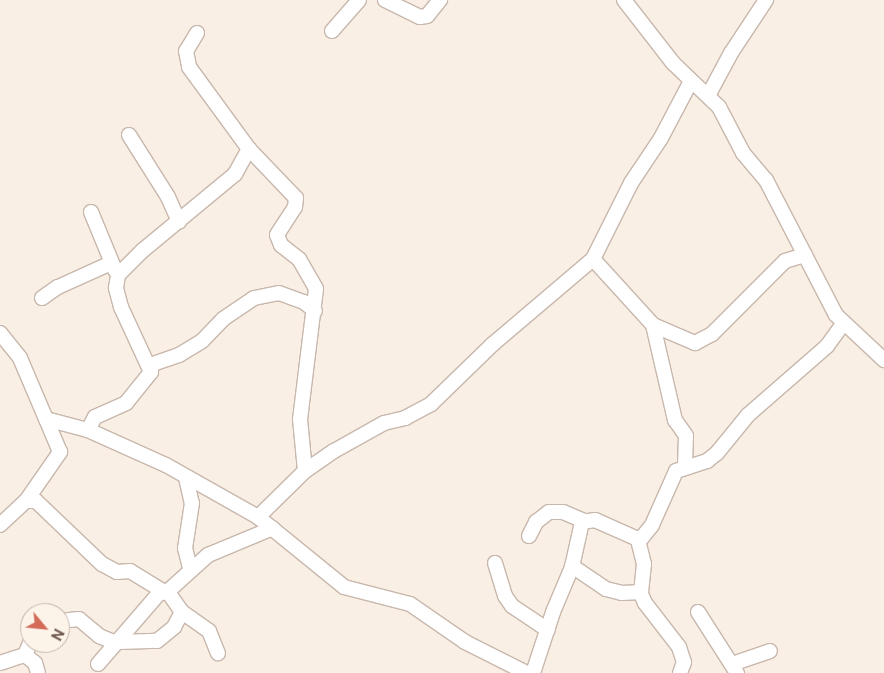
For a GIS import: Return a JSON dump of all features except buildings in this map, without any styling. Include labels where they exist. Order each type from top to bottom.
[{"type":"street","points":[[332,31],[359,0]]},
{"type":"street","points":[[385,0],[423,17],[440,0]]},
{"type":"street","points":[[624,0],[691,81],[709,94],[743,153],[766,180],[804,255],[843,324],[884,360]]},
{"type":"street","points":[[709,94],[731,53],[766,0]]},
{"type":"street","points":[[197,33],[186,51],[190,68],[249,149],[296,198],[294,207],[277,235],[281,245],[298,259],[316,289],[315,311],[300,419],[305,471]]},
{"type":"street","points":[[258,517],[305,471],[366,431],[384,422],[405,418],[431,404],[493,344],[593,259],[631,183],[661,138],[691,81]]},
{"type":"street","points":[[129,136],[168,197],[179,222]]},
{"type":"street","points":[[42,298],[58,287],[115,269],[134,257],[179,222],[235,174],[249,149]]},
{"type":"street","points":[[88,430],[95,417],[126,403],[136,394],[148,378],[150,365],[121,307],[116,288],[115,269],[91,212]]},
{"type":"street","points":[[593,259],[653,325],[695,343],[702,341],[785,261],[804,255]]},
{"type":"street","points":[[150,365],[178,355],[202,341],[222,319],[254,298],[279,294],[304,302],[315,311]]},
{"type":"street","points":[[638,540],[652,525],[676,471],[685,466],[707,461],[748,415],[827,346],[843,324]]},
{"type":"street","points":[[653,325],[675,420],[686,436],[685,466]]},
{"type":"street","points":[[0,334],[20,358],[60,452],[26,501],[0,525]]},
{"type":"street","points":[[46,419],[88,430],[166,465],[258,517],[344,587],[410,604],[503,667],[527,673]]},
{"type":"street","points":[[186,478],[192,503],[185,548],[190,568]]},
{"type":"street","points":[[26,501],[36,501],[44,507],[109,569],[130,571],[165,591],[182,612],[209,632],[218,653]]},
{"type":"street","points":[[529,536],[536,522],[548,512],[563,512],[584,521],[595,520],[638,540]]},
{"type":"street","points":[[533,673],[572,566],[584,521]]},
{"type":"street","points":[[98,664],[165,591],[190,568],[208,554],[272,528]]},
{"type":"street","points":[[638,540],[644,564],[641,592],[645,603],[679,647],[684,662],[680,673]]},
{"type":"street","points":[[496,563],[505,596],[512,606],[548,630]]},
{"type":"street","points":[[572,566],[606,590],[622,593],[641,592]]},
{"type":"street","points":[[70,620],[78,619],[99,636],[118,642],[157,640],[174,627],[182,612]]},
{"type":"street","points":[[698,612],[734,668],[770,651]]},
{"type":"street","points":[[0,664],[21,653]]},
{"type":"street","points":[[30,653],[38,673]]}]
